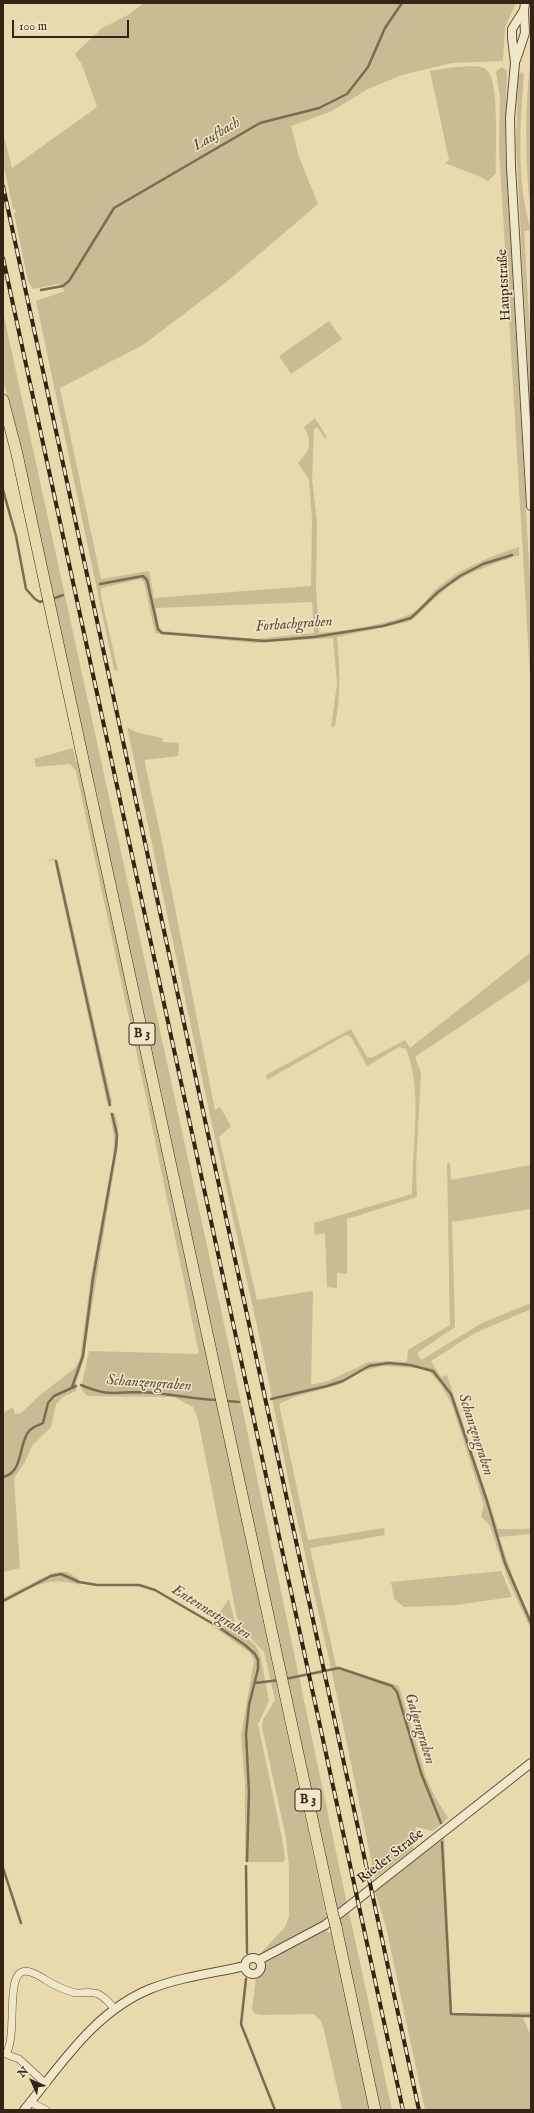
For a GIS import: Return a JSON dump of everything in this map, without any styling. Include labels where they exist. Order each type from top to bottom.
[{"type":"main road","name":"B 3","points":[[3,400],[19,462],[375,2110]]},
{"type":"street","name":"Hauptstraße","points":[[524,7],[512,29],[515,63],[510,118],[511,167],[531,506]]},
{"type":"street","name":"Hauptstraße","points":[[515,63],[525,33],[524,7]]},
{"type":"street","name":"Rieder Straße","points":[[245,1966],[247,1961],[251,1958],[260,1960],[293,1944],[325,1925],[531,1763]]},
{"type":"street","name":"Rieder Straße","points":[[245,1966],[249,1973],[257,1973],[262,1967],[260,1960]]},
{"type":"street","name":"Rieder Straße","points":[[24,2110],[82,2039],[114,2008],[150,1989],[245,1966]]},
{"type":"street","points":[[46,2084],[19,2059],[5,2054],[10,2048],[7,1986],[9,1978],[16,1973],[35,1974],[65,1990],[76,1993],[97,1993],[104,1997],[114,2008]]},
{"type":"street","points":[[30,2102],[46,2110]]},
{"type":"shaded area","points":[[144,3],[516,3],[505,27],[503,61],[452,63],[402,75],[368,89],[332,111],[291,126],[299,157],[318,204],[230,279],[143,345],[60,388],[101,579],[149,571],[154,598],[311,586],[312,518],[309,480],[298,463],[308,450],[309,446],[309,438],[304,427],[315,418],[326,436],[326,440],[317,427],[314,429],[312,480],[317,521],[316,589],[319,633],[368,626],[405,616],[417,610],[435,590],[454,576],[485,559],[519,547],[519,555],[478,570],[459,580],[408,622],[337,637],[339,682],[335,726],[331,727],[337,684],[333,638],[254,643],[155,633],[144,582],[140,579],[101,588],[101,596],[118,671],[114,670],[36,301],[65,291],[59,284],[33,289],[28,281],[14,213],[16,212],[15,209],[13,209],[3,162],[3,133],[12,168],[97,107],[82,65],[75,54],[102,28],[128,15]],"holes":[[[312,602],[314,633],[256,639],[162,631],[159,628],[156,608]]]},
{"type":"shaded area","points":[[531,54],[531,213],[527,173],[526,134],[527,94]]},
{"type":"shaded area","points":[[456,67],[481,67],[487,70],[491,77],[494,89],[496,118],[496,173],[488,181],[445,163],[449,160],[430,71]]},
{"type":"shaded area","points":[[502,67],[507,71],[505,145],[531,598],[531,693],[499,147],[500,98],[496,73],[497,70]]},
{"type":"shaded area","points":[[521,72],[524,74],[521,112],[521,172],[526,212],[531,230],[524,231],[531,350],[531,423],[516,144],[518,76]]},
{"type":"shaded area","points":[[3,312],[237,1383],[347,1904],[337,1911],[17,431],[3,380]]},
{"type":"shaded area","points":[[329,321],[342,339],[291,374],[279,356]]},
{"type":"shaded area","points":[[127,727],[141,734],[163,739],[162,742],[179,743],[178,756],[145,760],[145,764],[160,832],[215,1110],[220,1107],[231,1126],[219,1137],[257,1300],[313,1291],[311,1385],[328,1381],[369,1362],[407,1362],[408,1350],[450,1325],[447,1164],[450,1163],[451,1180],[531,1165],[531,1209],[452,1222],[455,1327],[417,1353],[421,1360],[482,1323],[531,1303],[531,1309],[475,1333],[431,1361],[441,1377],[447,1375],[498,1529],[531,1529],[531,1534],[499,1537],[516,1585],[531,1619],[531,1630],[509,1582],[489,1524],[481,1517],[484,1505],[452,1405],[441,1385],[430,1372],[417,1368],[383,1366],[363,1371],[338,1385],[294,1397],[279,1404],[308,1540],[384,1528],[385,1535],[310,1548],[336,1666],[399,1686],[426,1777],[434,1795],[448,1818],[433,1831],[416,1827],[413,1849],[375,1878],[331,1668],[290,1488],[263,1353],[210,1115]]},
{"type":"shaded area","points":[[73,748],[76,762],[79,762],[327,1919],[303,1935],[259,1955],[285,1927],[289,1917],[289,1867],[286,1838],[262,1727],[263,1720],[275,1700],[264,1652],[244,1631],[237,1618],[198,1419],[193,1407],[174,1397],[87,1396],[81,1389],[89,1351],[199,1354],[76,771],[70,764],[36,767],[34,759]]},
{"type":"shaded area","points":[[53,858],[58,862],[112,1102],[108,1107],[54,860],[46,862]]},
{"type":"shaded area","points":[[530,953],[531,979],[415,1057],[421,1073],[416,1167],[417,1197],[347,1219],[347,1274],[337,1273],[337,1288],[327,1287],[325,1233],[315,1235],[314,1223],[412,1194],[415,1101],[411,1065],[406,1049],[399,1047],[367,1066],[351,1037],[346,1035],[267,1080],[266,1075],[351,1029],[367,1057],[371,1058],[405,1040],[410,1048]]},
{"type":"shaded area","points":[[110,1112],[115,1114],[118,1125],[118,1145],[83,1362],[76,1383],[76,1391],[63,1397],[56,1404],[51,1427],[32,1446],[25,1462],[14,1478],[20,1568],[3,1572],[3,1413],[13,1407],[15,1414],[21,1413],[39,1396],[75,1368],[80,1358],[91,1277],[113,1157],[114,1138]]},
{"type":"shaded area","points":[[501,1571],[512,1597],[456,1605],[404,1607],[394,1599],[391,1582]]},
{"type":"shaded area","points":[[67,1572],[79,1579],[79,1585],[58,1581],[48,1582],[31,1588],[3,1603],[3,1598],[50,1574]]},
{"type":"shaded area","points":[[229,1599],[236,1627],[256,1646],[261,1658],[269,1701],[258,1724],[282,1838],[285,1860],[283,1862],[245,1862],[245,1784],[241,1735],[254,1661],[250,1653],[211,1625]]},
{"type":"shaded area","points":[[444,1836],[452,2012],[455,2015],[531,2012],[531,2017],[523,2018],[531,2036],[531,2110],[425,2110],[386,1927],[375,1892]]},
{"type":"shaded area","points":[[349,1912],[392,2110],[379,2110],[340,1919]]},
{"type":"shaded area","points":[[327,1927],[328,1933],[331,1932],[370,2110],[342,2110],[324,2030],[321,2021],[314,2014],[260,2015],[254,2013],[252,2009],[256,1977],[263,1973],[265,1963]]},
{"type":"waterway","name":"Laufbach","points":[[41,290],[63,286],[69,281],[114,208],[260,123],[319,108],[347,94],[368,67],[385,28],[402,3]]},
{"type":"waterway","name":"Laufbach","points":[[520,3],[531,6]]},
{"type":"waterway","name":"Forbachgraben","points":[[3,490],[16,536],[26,589],[35,599],[40,602],[45,600]]},
{"type":"waterway","name":"Forbachgraben","points":[[100,584],[143,576],[147,580],[158,629],[162,633],[265,641],[314,637],[383,626],[411,618],[438,592],[460,576],[483,564],[512,555]]},
{"type":"waterway","name":"Forbachgraben","points":[[52,599],[63,595]]},
{"type":"waterway","points":[[56,861],[110,1105]]},
{"type":"waterway","points":[[72,1387],[83,1356],[93,1278],[116,1148],[117,1135],[112,1114]]},
{"type":"waterway","name":"Schanzengraben","points":[[271,1399],[343,1381],[369,1366],[388,1363],[410,1365],[433,1371],[451,1394],[487,1501],[505,1563],[531,1623]]},
{"type":"waterway","name":"Schanzengraben","points":[[81,1385],[105,1392],[142,1392],[216,1400]]},
{"type":"waterway","name":"Schanzengraben","points":[[3,1477],[10,1474],[18,1464],[23,1443],[29,1431],[43,1423],[48,1403],[54,1396],[76,1386]]},
{"type":"waterway","name":"Schanzengraben","points":[[227,1401],[239,1402]]},
{"type":"waterway","name":"Entennestgraben","points":[[3,1601],[51,1576],[61,1574],[79,1582],[97,1585],[139,1585],[155,1590],[220,1628],[245,1645],[255,1654],[258,1660],[258,1669],[249,1705],[246,1734],[249,1792],[247,1861]]},
{"type":"waterway","name":"Galgengraben","points":[[285,1679],[339,1668],[392,1686],[397,1692],[421,1773],[441,1823]]},
{"type":"waterway","name":"Galgengraben","points":[[255,1683],[280,1680]]},
{"type":"waterway","name":"Galgengraben","points":[[442,1842],[451,2014],[531,2016]]},
{"type":"waterway","name":"Entennestgraben","points":[[246,1866],[247,1953]]},
{"type":"waterway","points":[[3,1868],[21,1923]]},
{"type":"waterway","name":"Entennestgraben","points":[[246,1979],[241,2024],[275,2110]]},
{"type":"railway","points":[[3,186],[419,2110]]},
{"type":"railway","points":[[3,258],[403,2110]]}]
